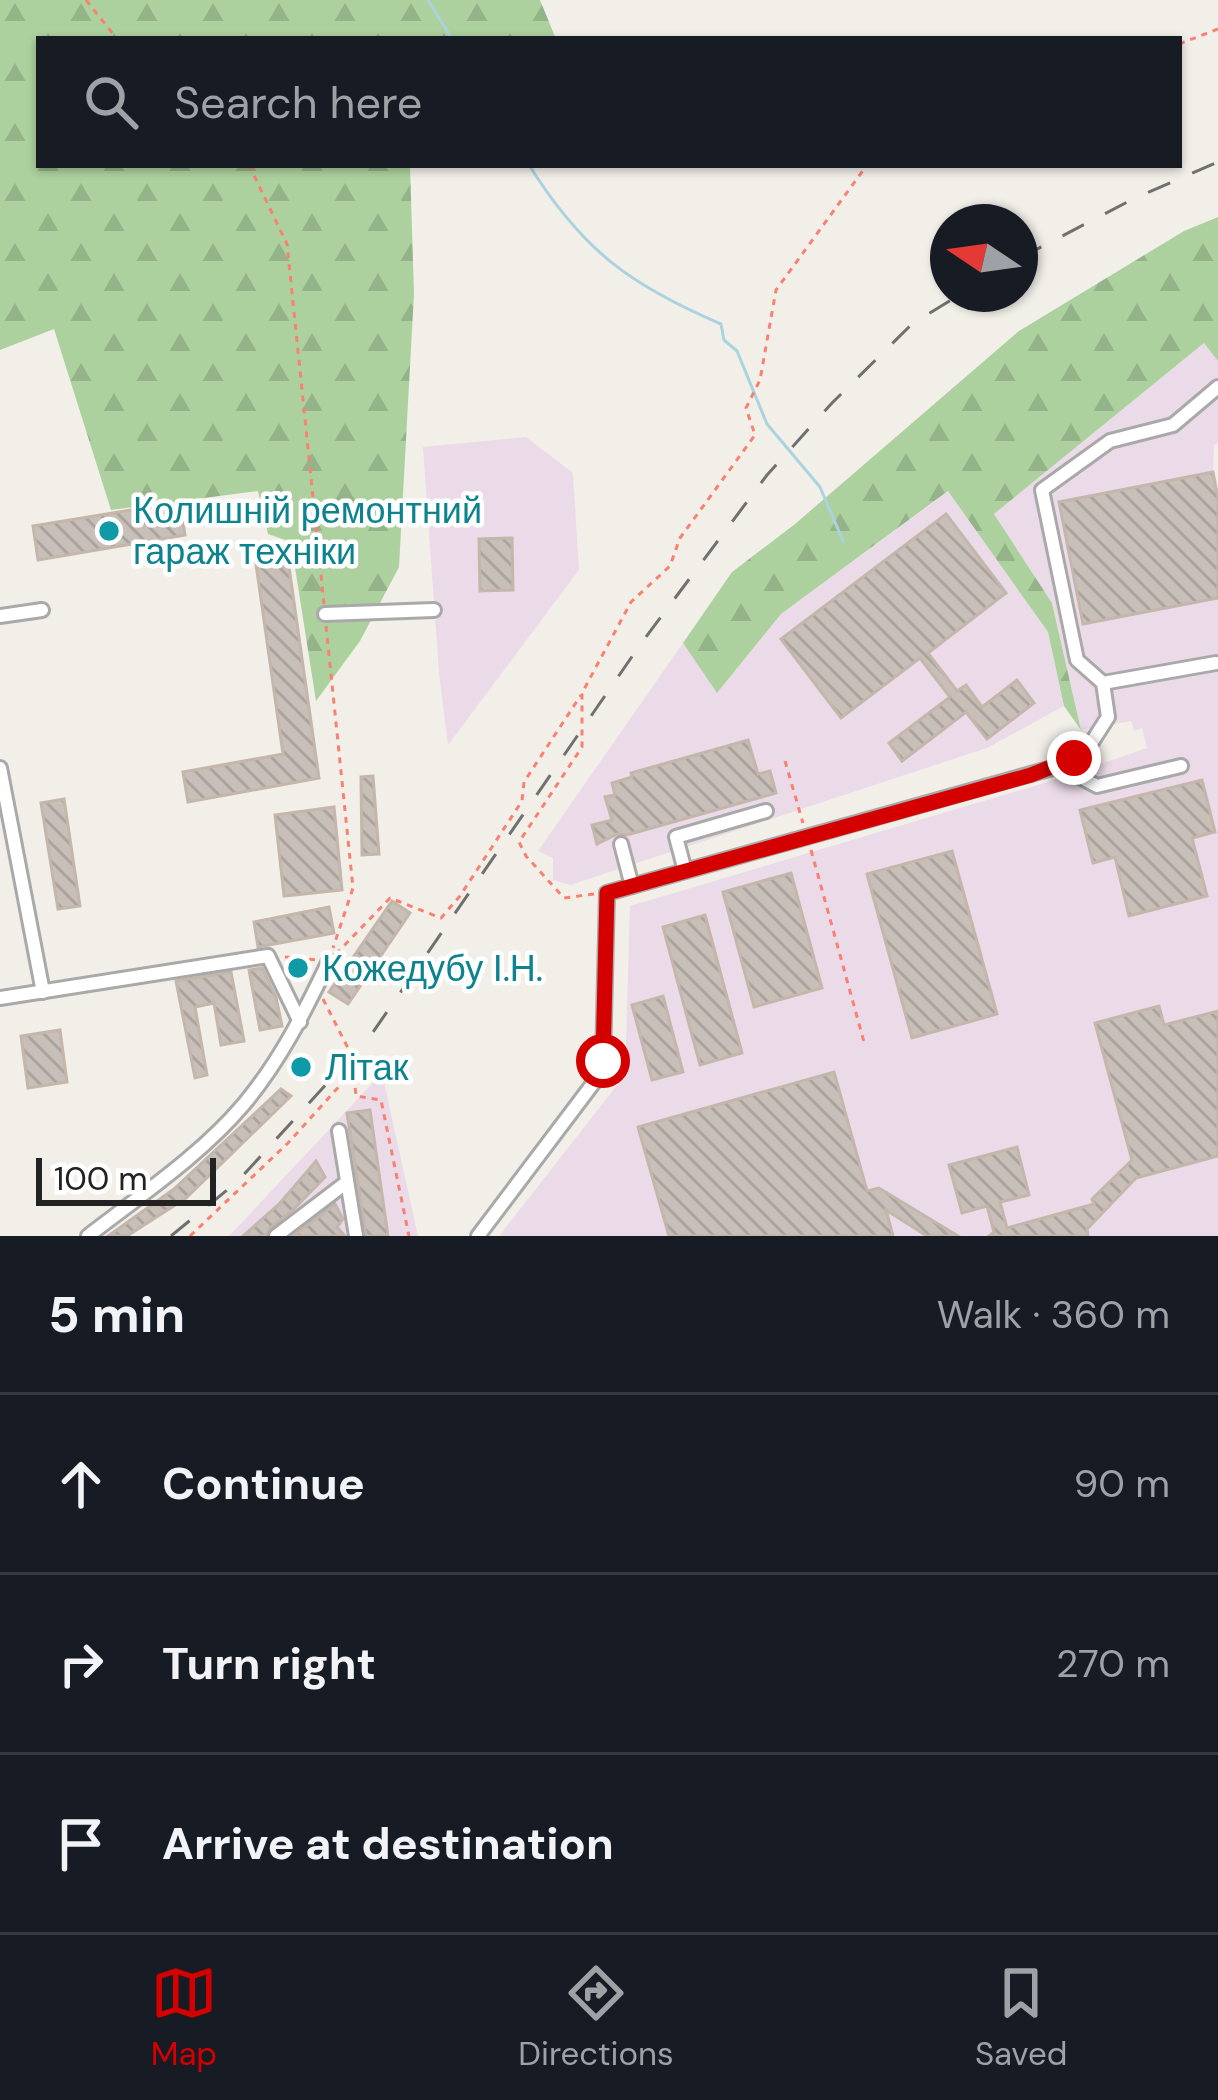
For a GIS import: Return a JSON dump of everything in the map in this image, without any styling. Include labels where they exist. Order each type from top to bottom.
[{"type":"street","points":[[478,1236],[598,1077],[603,1061],[607,893],[1059,766],[1093,742],[1108,717],[1103,683],[1077,660],[1042,490],[1110,441],[1173,425],[1218,387]]},
{"type":"street","points":[[0,616],[42,610]]},
{"type":"street","points":[[325,614],[434,610]]},
{"type":"street","points":[[1103,683],[1216,663]]},
{"type":"street","points":[[1059,766],[1097,786],[1181,766]]},
{"type":"street","points":[[0,768],[43,992]]},
{"type":"street","points":[[686,871],[676,837],[766,811]]},
{"type":"street","points":[[621,844],[632,886]]},
{"type":"street","points":[[0,998],[268,956],[300,1022]]},
{"type":"street","points":[[88,1236],[170,1173],[243,1105],[300,1022],[329,961]]},
{"type":"street","points":[[339,1131],[356,1236]]},
{"type":"street","points":[[276,1236],[347,1181]]},
{"type":"path","points":[[86,0],[115,36]]},
{"type":"path","points":[[1182,43],[1218,29]]},
{"type":"path","points":[[250,168],[287,244],[353,888],[329,961]]},
{"type":"path","points":[[268,956],[329,961],[390,898],[440,918],[460,896],[522,801],[524,782],[582,693],[632,602],[670,566],[680,538],[755,435],[746,409],[760,380],[776,290],[866,168]]},
{"type":"path","points":[[582,693],[582,747],[519,842],[564,898],[607,893]]},
{"type":"path","points":[[785,761],[805,829]]},
{"type":"path","points":[[811,851],[864,1042]]},
{"type":"path","points":[[316,989],[345,1040],[356,1096],[381,1100],[409,1236]]},
{"type":"path","points":[[190,1236],[288,1143],[353,1071]]},
{"type":"shaded area","points":[[1205,342],[1218,361],[1218,443],[1214,445],[1213,472],[1218,499],[1218,1236],[499,1236],[625,1075],[630,906],[1147,748],[1142,728],[1134,731],[1131,721],[1081,730],[1052,603],[994,514]]},
{"type":"shaded area","points":[[526,437],[573,473],[579,570],[448,745],[423,447]]},
{"type":"shaded area","points":[[949,491],[1048,632],[1064,706],[987,748],[570,885],[553,880],[553,858],[538,851],[683,643],[718,692],[781,614]]},
{"type":"shaded area","points":[[382,1073],[418,1236],[228,1236],[232,1233]]},
{"type":"green space","points":[[0,0],[540,0],[555,36],[36,36],[36,168],[410,168],[414,294],[399,567],[360,641],[316,701],[291,542],[268,534],[258,491],[111,510],[54,329],[0,350]]},
{"type":"green space","points":[[1218,217],[1218,361],[1204,343],[994,514],[1052,603],[1081,730],[1064,706],[1048,632],[948,491],[781,614],[717,693],[683,643],[732,572],[795,524],[1019,331],[1184,231]]},
{"type":"building","points":[[1213,472],[1218,499],[1218,598],[1083,624],[1059,502]]},
{"type":"building","name":"Колишній ремонтний гараж техніки","points":[[180,502],[185,535],[38,560],[33,526]]},
{"type":"building","points":[[946,514],[1006,593],[928,653],[957,691],[966,685],[982,707],[1017,680],[1034,703],[987,739],[966,712],[902,761],[889,743],[950,697],[920,658],[841,718],[781,639]]},
{"type":"building","points":[[512,538],[513,590],[480,591],[479,539]]},
{"type":"building","points":[[286,546],[319,778],[188,802],[183,772],[283,754],[254,550]]},
{"type":"building","points":[[748,740],[758,774],[770,771],[776,793],[617,834],[597,844],[592,825],[612,820],[605,797],[615,795],[612,783],[632,777],[631,773]]},
{"type":"building","points":[[373,776],[379,854],[362,855],[361,777]]},
{"type":"building","points":[[1202,780],[1215,832],[1192,838],[1207,896],[1129,916],[1115,857],[1093,863],[1080,810]]},
{"type":"building","points":[[64,799],[80,906],[58,909],[41,803]]},
{"type":"building","points":[[334,807],[342,890],[284,896],[275,815]]},
{"type":"building","points":[[952,851],[997,1014],[912,1038],[867,874]]},
{"type":"building","points":[[791,873],[822,988],[754,1007],[723,892]]},
{"type":"building","points":[[392,901],[410,913],[348,1004],[329,992]]},
{"type":"building","points":[[329,907],[334,933],[258,947],[254,922]]},
{"type":"building","points":[[705,915],[742,1053],[700,1065],[663,927]]},
{"type":"building","points":[[262,968],[276,997],[282,1026],[260,1030],[249,970]]},
{"type":"building","points":[[231,972],[244,1041],[221,1045],[214,1003],[195,1007],[207,1075],[195,1078],[176,981]]},
{"type":"building","points":[[663,996],[683,1072],[652,1080],[632,1005]]},
{"type":"building","points":[[1159,1006],[1164,1025],[1218,1011],[1218,1156],[1136,1178],[1087,1229],[1088,1236],[989,1236],[994,1232],[987,1206],[962,1213],[949,1165],[1017,1147],[1029,1195],[1000,1202],[1007,1228],[1094,1204],[1092,1199],[1132,1160],[1095,1023]]},
{"type":"building","points":[[60,1030],[67,1082],[28,1088],[21,1036]]},
{"type":"building","points":[[834,1072],[867,1191],[879,1188],[958,1236],[927,1236],[886,1210],[893,1236],[669,1236],[638,1127]]},
{"type":"building","points":[[281,1089],[291,1096],[186,1198],[127,1236],[108,1236],[174,1189]]},
{"type":"building","points":[[370,1110],[388,1236],[366,1236],[347,1113]]},
{"type":"building","points":[[316,1161],[325,1177],[294,1209],[266,1236],[243,1236],[280,1203]]},
{"type":"building","points":[[335,1204],[343,1219],[337,1227],[345,1236],[293,1236]]},
{"type":"waterway","points":[[428,0],[450,36]]},
{"type":"waterway","points":[[531,168],[569,221],[611,262],[660,295],[721,324],[724,340],[737,351],[767,424],[820,487],[843,541]]},
{"type":"railway","points":[[1038,249],[1218,162]]},
{"type":"railway","points":[[171,1236],[238,1181],[371,1035],[640,645],[767,475],[832,403],[912,324],[932,312]]},
{"type":"place","name":"Колишній ремонтний гараж техніки","points":[[109,531]]},
{"type":"place","name":"Кожедубу І.Н.","points":[[298,968]]},
{"type":"place","name":"Літак","points":[[301,1067]]},
{"type":"route","points":[[603,1061],[607,893],[1031,775],[1074,758]]}]
